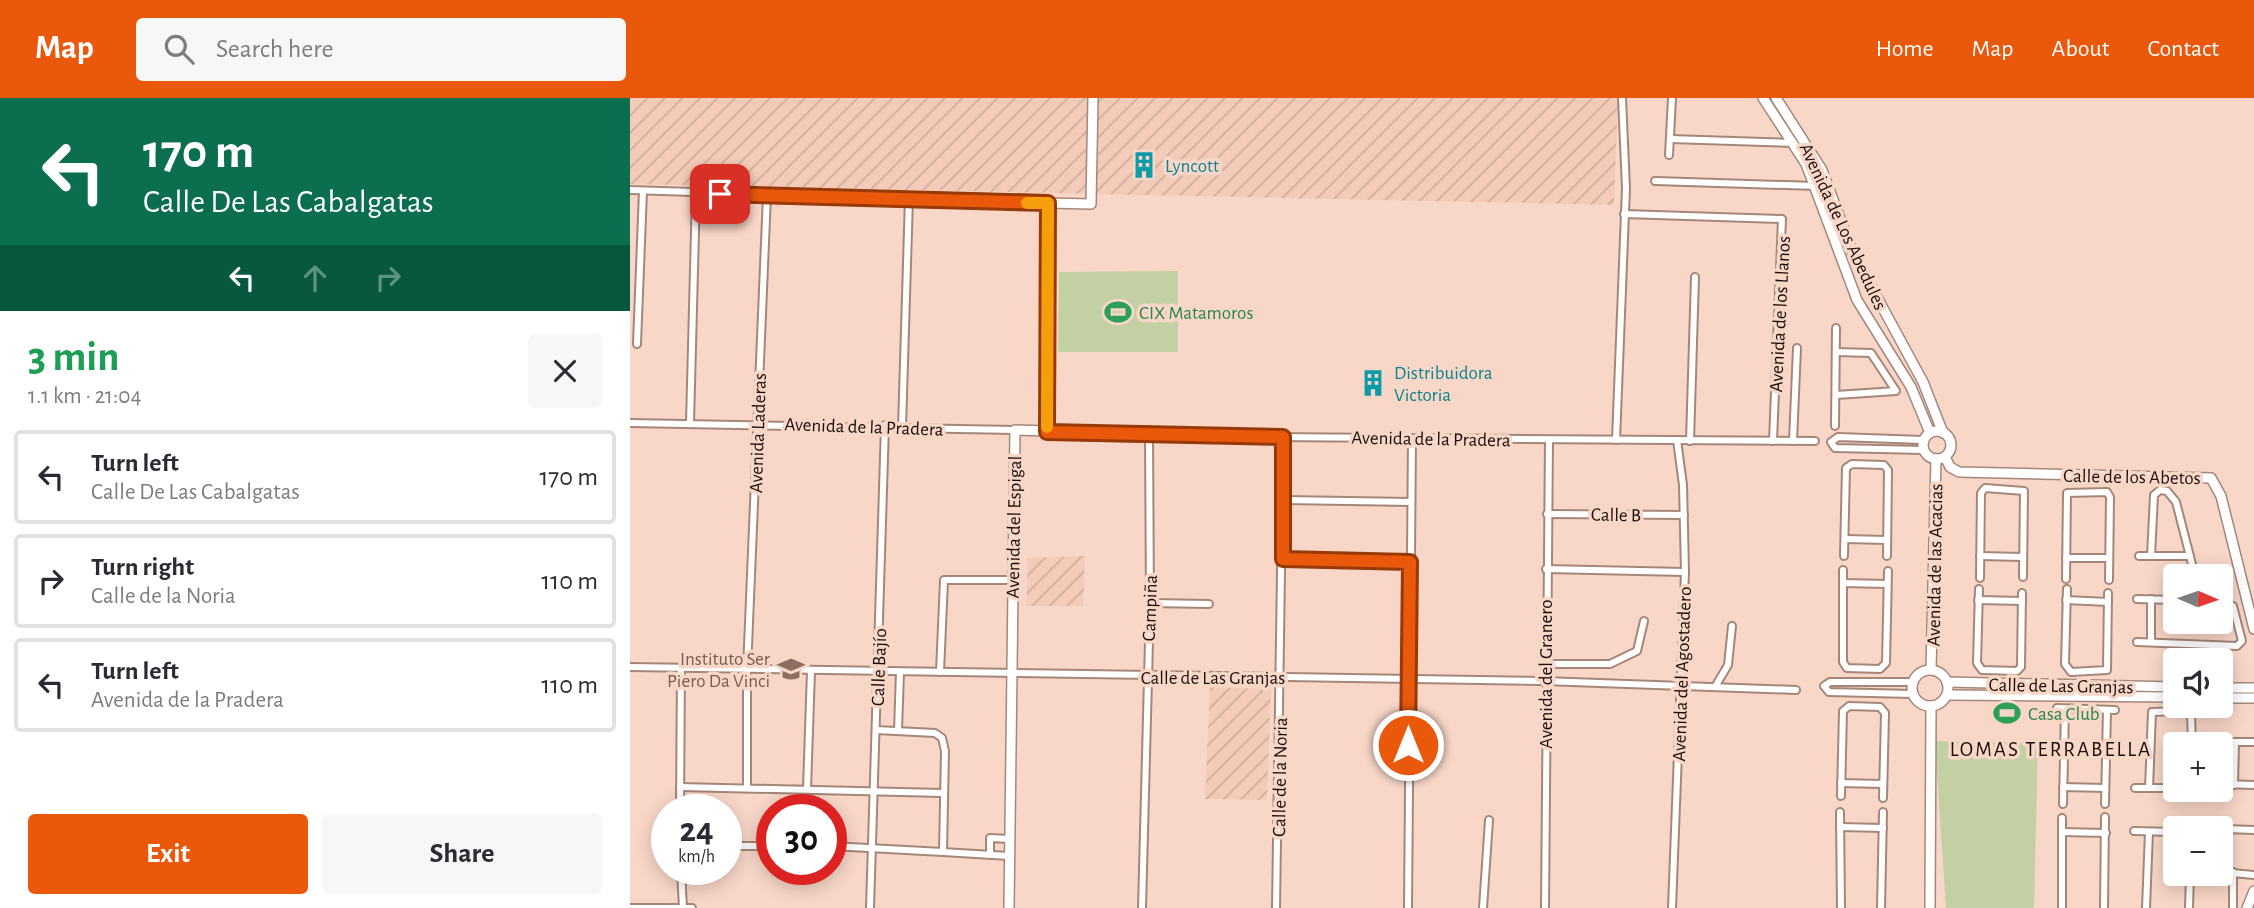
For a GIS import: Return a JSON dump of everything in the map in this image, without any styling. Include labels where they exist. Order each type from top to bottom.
[{"type":"street","points":[[630,190],[1091,204],[1093,98]]},
{"type":"street","points":[[1616,440],[1627,160],[1622,98]]},
{"type":"street","points":[[1670,155],[1672,98]]},
{"type":"street","name":"Avenida de Los Abedules","points":[[1763,98],[1779,113],[1825,176],[1849,241],[1923,382],[1943,433],[1951,446],[1940,458]]},
{"type":"street","name":"Avenida de Los Abedules","points":[[1776,98],[1779,113],[1816,187],[1854,293],[1927,419],[1926,441]]},
{"type":"street","points":[[1670,139],[1794,143]]},
{"type":"street","points":[[1655,181],[1816,187]]},
{"type":"street","points":[[636,344],[643,191]]},
{"type":"street","points":[[690,423],[696,193]]},
{"type":"street","name":"Avenida Laderas","points":[[747,788],[747,670],[767,195]]},
{"type":"street","points":[[902,428],[909,198]]},
{"type":"street","points":[[1047,432],[1048,203]]},
{"type":"street","name":"Avenida de los Llanos","points":[[1624,214],[1782,219],[1773,441]]},
{"type":"street","points":[[1690,441],[1695,277]]},
{"type":"street","points":[[1854,293],[1870,285]]},
{"type":"street","points":[[1859,303],[1875,295]]},
{"type":"street","points":[[1835,426],[1836,328]]},
{"type":"street","points":[[1793,441],[1797,348]]},
{"type":"street","points":[[1836,352],[1869,351],[1896,389],[1895,394],[1836,395]]},
{"type":"street","points":[[1885,371],[1897,364]]},
{"type":"street","name":"Avenida de la Pradera","points":[[630,423],[885,425],[902,428],[1015,430]]},
{"type":"street","name":"Calle Bajío","points":[[870,908],[885,425]]},
{"type":"street","name":"Avenida del Espigal","points":[[1009,908],[1015,430],[1047,432]]},
{"type":"street","name":"Avenida de la Pradera","points":[[1047,432],[1815,442]]},
{"type":"street","points":[[1940,458],[1926,441],[1839,437],[1831,442],[1835,449],[1867,449],[1926,441],[1943,433]]},
{"type":"street","name":"Campiña","points":[[1142,908],[1150,603],[1149,435]]},
{"type":"street","name":"Calle de la Noria","points":[[1276,908],[1283,437]]},
{"type":"street","points":[[1408,908],[1412,438]]},
{"type":"street","name":"Avenida del Granero","points":[[1545,908],[1544,681],[1549,440]]},
{"type":"street","name":"Avenida del Agostadero","points":[[1672,908],[1685,572],[1684,515],[1677,440]]},
{"type":"street","points":[[1867,449],[1867,464]]},
{"type":"street","name":"Calle de los Abetos","points":[[1940,458],[1957,472],[2206,477],[2217,483],[2253,625]]},
{"type":"street","name":"Avenida de las Acacias","points":[[1931,670],[1940,458]]},
{"type":"street","points":[[1844,556],[1846,468],[1849,464],[1884,465],[1888,470],[1887,556]]},
{"type":"street","points":[[2005,488],[2006,473]]},
{"type":"street","points":[[2091,475],[2091,491]]},
{"type":"street","points":[[2167,476],[2167,491],[2176,502],[2192,564]]},
{"type":"street","points":[[1980,578],[1981,491],[1985,488],[2021,489],[2024,493],[2023,577]]},
{"type":"street","points":[[2151,556],[2154,495],[2160,490],[2167,491]]},
{"type":"street","points":[[2066,579],[2067,493],[2091,491],[2106,492],[2110,497],[2109,580]]},
{"type":"street","points":[[1284,500],[1411,502]]},
{"type":"street","name":"Calle B","points":[[1547,514],[1684,515]]},
{"type":"street","points":[[1845,539],[1887,540]]},
{"type":"street","points":[[1980,556],[2023,558]]},
{"type":"street","points":[[2139,556],[2190,556]]},
{"type":"street","points":[[2066,558],[2109,558]]},
{"type":"street","points":[[1283,559],[1410,562]]},
{"type":"street","points":[[1546,569],[1685,572]]},
{"type":"street","points":[[1843,570],[1843,662],[1847,668],[1880,669],[1885,663],[1888,571]]},
{"type":"street","points":[[940,672],[944,580],[1012,580]]},
{"type":"street","points":[[1843,583],[1887,584]]},
{"type":"street","points":[[1979,589],[1978,663],[1982,670],[2017,671],[2021,667],[2022,593]]},
{"type":"street","points":[[2067,589],[2065,664],[2071,671],[2104,673],[2108,667],[2108,593]]},
{"type":"street","points":[[2137,599],[2163,600]]},
{"type":"street","points":[[2151,599],[2151,642]]},
{"type":"street","points":[[1978,600],[2022,601]]},
{"type":"street","points":[[2066,600],[2108,602]]},
{"type":"street","points":[[1150,603],[1209,604]]},
{"type":"street","points":[[2137,642],[2238,646],[2242,641],[2233,606]]},
{"type":"street","points":[[1545,664],[1610,664],[1637,651],[1644,621]]},
{"type":"street","points":[[2238,624],[2253,625]]},
{"type":"street","points":[[1715,687],[1728,666],[1732,626]]},
{"type":"street","name":"Calle de Las Granjas","points":[[630,667],[1544,681],[1796,690]]},
{"type":"street","points":[[680,794],[681,668]]},
{"type":"street","points":[[1862,668],[1862,682]]},
{"type":"street","points":[[1931,670],[1939,673],[1947,682],[1947,695],[1941,703],[1931,706],[1920,703],[1913,694],[1913,682],[1920,673],[1931,670]]},
{"type":"street","points":[[807,789],[811,671]]},
{"type":"street","points":[[1999,684],[2000,671]]},
{"type":"street","points":[[898,731],[900,672]]},
{"type":"street","points":[[2085,709],[2087,672]]},
{"type":"street","points":[[1913,682],[1830,681],[1824,686],[1829,692],[1913,694]]},
{"type":"street","name":"Calle de Las Granjas","points":[[1947,682],[2163,694]]},
{"type":"street","points":[[2233,688],[2254,688]]},
{"type":"street","name":"Calle de Las Granjas","points":[[1947,695],[2086,690]]},
{"type":"street","points":[[1862,693],[1862,706]]},
{"type":"street","points":[[2233,698],[2254,698]]},
{"type":"street","points":[[1841,796],[1843,711],[1849,706],[1862,706],[1880,707],[1885,713],[1883,798]]},
{"type":"street","points":[[1930,908],[1931,706]]},
{"type":"street","points":[[2057,708],[2111,710],[2105,804]]},
{"type":"street","points":[[2063,804],[2065,709]]},
{"type":"street","points":[[2149,788],[2150,717],[2155,711],[2163,711]]},
{"type":"street","points":[[876,730],[935,733],[942,738],[943,852]]},
{"type":"street","points":[[2254,742],[2235,742],[2234,785],[2254,785]]},
{"type":"street","points":[[1841,783],[1883,784]]},
{"type":"street","points":[[680,787],[943,793]]},
{"type":"street","points":[[2063,787],[2105,788]]},
{"type":"street","points":[[2135,788],[2163,788]]},
{"type":"street","points":[[1840,812],[1841,908]]},
{"type":"street","points":[[1881,908],[1883,812]]},
{"type":"street","points":[[2104,908],[2105,817]]},
{"type":"street","points":[[2062,818],[2062,908]]},
{"type":"street","points":[[1483,908],[1489,820]]},
{"type":"street","points":[[1840,827],[1883,828]]},
{"type":"street","points":[[2233,829],[2254,830]]},
{"type":"street","points":[[2134,831],[2163,832]]},
{"type":"street","points":[[2062,832],[2106,833]]},
{"type":"street","points":[[2146,908],[2149,832]]},
{"type":"street","points":[[990,855],[990,838],[1009,839]]},
{"type":"street","points":[[847,846],[1009,856]]},
{"type":"street","points":[[2233,872],[2254,875]]},
{"type":"street","points":[[682,885],[683,908]]},
{"type":"street","points":[[2189,908],[2190,886]]},
{"type":"street","points":[[2233,886],[2233,907]]},
{"type":"street","points":[[2247,908],[2254,891]]},
{"type":"street","points":[[630,908],[692,908]]},
{"type":"shaded area","points":[[630,98],[1618,98],[1614,205],[630,184]]},
{"type":"shaded area","points":[[1085,556],[1083,606],[1026,606],[1028,558]]},
{"type":"shaded area","points":[[1210,687],[1271,689],[1267,800],[1205,799]]},
{"type":"green space","name":"CIX Matamoros","points":[[1178,271],[1178,352],[1058,352],[1059,272]]},
{"type":"green space","points":[[1935,741],[2038,743],[2034,908],[1946,908]]},
{"type":"slow traffic","points":[[1027,203],[1048,203],[1047,427]]},
{"type":"place","name":"Lyncott","points":[[1144,165]]},
{"type":"place","name":"CIX Matamoros","points":[[1118,312]]},
{"type":"place","name":"Distribuidora Victoria","points":[[1373,383]]},
{"type":"place","name":"Instituto Ser Piero Da Vinci","points":[[791,669]]},
{"type":"place","name":"Casa Club","points":[[2007,713]]},
{"type":"district","name":"LOMAS TERRABELLA","points":[[2051,749]]},
{"type":"route","points":[[720,194],[1048,203],[1047,432],[1283,437],[1283,559],[1410,562],[1408,745]]}]
